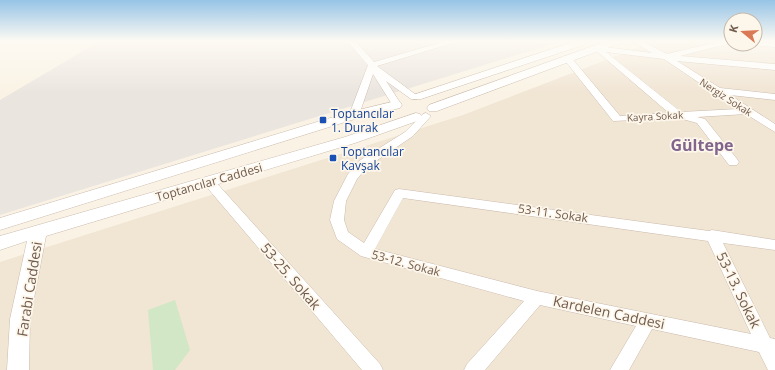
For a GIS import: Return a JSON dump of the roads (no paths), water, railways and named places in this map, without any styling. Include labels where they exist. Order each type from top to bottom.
[{"type":"street","points":[[366,58],[396,104],[396,109],[400,114],[425,114],[432,104],[429,101],[416,97],[372,66]]},
{"type":"street","points":[[372,66],[398,58]]},
{"type":"street","points":[[416,97],[533,58]]},
{"type":"street","name":"Toptancılar Caddesi","points":[[0,243],[350,140],[425,114],[566,58]]},
{"type":"street","name":"Kayra Sokak","points":[[567,58],[617,119],[748,111]]},
{"type":"street","points":[[609,58],[678,115],[700,121],[733,162]]},
{"type":"street","name":"Nergiz Sokak","points":[[668,58],[775,129]]},
{"type":"street","points":[[680,58],[775,67]]},
{"type":"street","points":[[354,115],[372,66]]},
{"type":"street","points":[[716,91],[775,97]]},
{"type":"street","name":"Toptancılar Caddesi","points":[[0,224],[354,115],[396,104],[402,99],[416,97]]},
{"type":"street","name":"53-12. Sokak","points":[[425,114],[409,134],[363,164],[352,177],[340,201],[337,220],[342,235],[366,252],[537,298]]},
{"type":"street","points":[[338,121],[351,119],[362,125],[358,134],[350,140]]},
{"type":"street","name":"53-25. Sokak","points":[[208,182],[374,370]]},
{"type":"street","name":"53-11. Sokak","points":[[366,252],[399,192],[775,244]]},
{"type":"street","name":"Farabi Caddesi","points":[[18,370],[20,319],[38,232]]},
{"type":"street","name":"53-13. Sokak","points":[[712,235],[770,346],[775,366]]},
{"type":"street","name":"Kardelen Caddesi","points":[[473,370],[537,298],[770,346]]},
{"type":"street","points":[[619,370],[649,320]]},
{"type":"place","name":"Toptancılar 1. Durak","points":[[323,120]]},
{"type":"place","name":"Toptancılar Kavşak","points":[[333,158]]},
{"type":"district","name":"Gültepe","points":[[702,145]]}]
